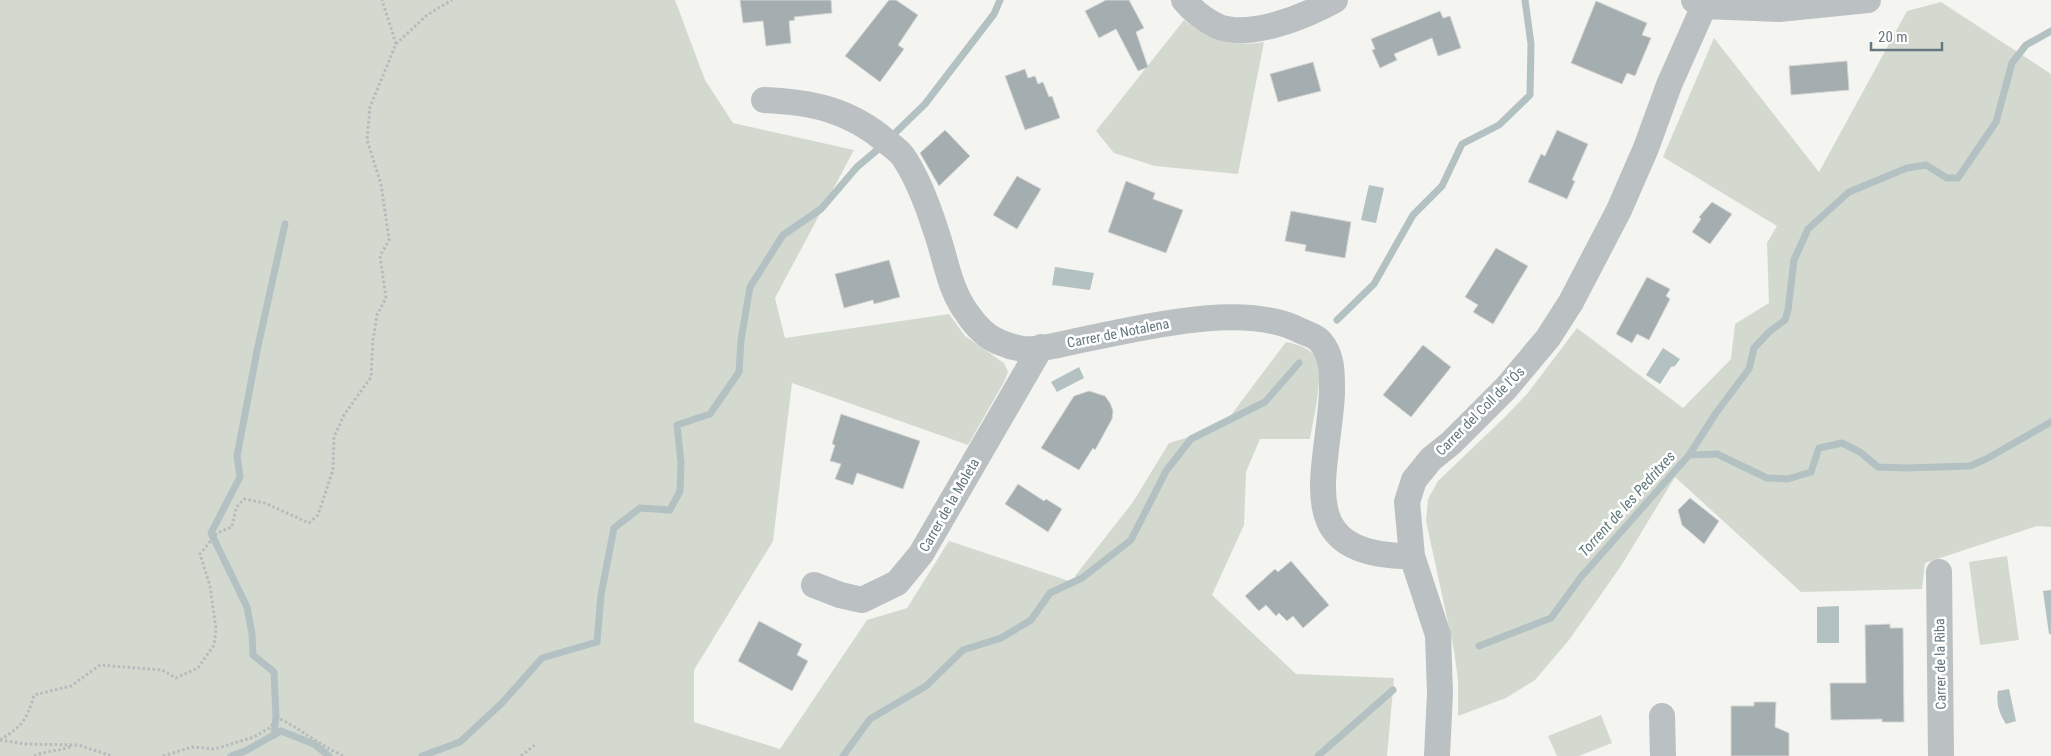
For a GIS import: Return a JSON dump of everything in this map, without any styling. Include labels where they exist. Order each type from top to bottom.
[{"type":"street","points":[[1184,0],[1191,9],[1218,27],[1234,30],[1279,24],[1335,0]]},
{"type":"street","points":[[1699,3],[1779,10],[1868,0]]},
{"type":"street","name":"Carrer del Coll de l'Ós","points":[[1437,756],[1440,693],[1438,635],[1412,556],[1407,502],[1414,480],[1431,459],[1506,388],[1548,338],[1572,302],[1619,210],[1646,148],[1699,3]]},
{"type":"street","name":"Carrer de Notalena","points":[[764,100],[792,101],[848,115],[876,132],[901,154],[918,186],[937,231],[952,286],[963,308],[976,327],[997,341],[1024,349],[1167,323],[1241,316],[1283,322],[1320,340],[1333,366],[1331,412],[1322,473],[1322,492],[1327,516],[1337,536],[1359,549],[1387,556],[1412,556]]},
{"type":"street","name":"Carrer de la Moleta","points":[[814,585],[840,595],[862,600],[897,583],[921,554],[1041,347]]},
{"type":"street","name":"Carrer de la Riba","points":[[1939,572],[1941,756]]},
{"type":"street","points":[[1662,716],[1663,756]]},
{"type":"path","points":[[382,0],[396,44]]},
{"type":"path","points":[[112,756],[78,746],[25,744],[0,740],[20,728],[29,714],[34,695],[71,686],[100,665],[162,670],[176,678],[198,668],[214,645],[216,629],[210,586],[200,554],[217,533],[232,527],[236,508],[244,499],[265,503],[309,523],[318,515],[333,470],[334,437],[344,415],[371,376],[373,340],[378,315],[386,298],[380,256],[389,240],[381,184],[367,140],[370,107],[396,44],[427,16],[452,0]]},
{"type":"path","points":[[163,756],[192,747],[215,749],[254,737],[271,728],[276,717],[328,750],[344,756]]},
{"type":"path","points":[[522,756],[536,744]]},
{"type":"path","points":[[34,756],[71,746]]},
{"type":"shaded area","points":[[0,0],[675,0],[705,80],[733,123],[854,150],[775,298],[785,338],[949,314],[965,336],[1004,363],[1008,372],[968,445],[792,383],[773,541],[694,670],[694,722],[780,749],[867,620],[907,608],[949,541],[1072,582],[1078,578],[1075,576],[1133,502],[1169,443],[1222,427],[1286,342],[1308,350],[1314,355],[1317,362],[1319,372],[1318,396],[1310,439],[1260,439],[1246,472],[1244,525],[1212,595],[1296,674],[1394,678],[1387,756],[0,756]]},
{"type":"shaded area","points":[[1941,2],[2051,74],[2051,527],[2037,526],[1925,563],[1922,589],[1801,592],[1675,477],[1621,566],[1569,640],[1535,680],[1506,698],[1458,716],[1458,680],[1454,650],[1426,521],[1428,499],[1438,481],[1527,394],[1577,328],[1683,408],[1731,359],[1735,324],[1769,303],[1767,243],[1777,226],[1663,157],[1714,38],[1819,172],[1907,11]]},
{"type":"shaded area","points":[[1184,20],[1202,33],[1231,43],[1264,42],[1238,174],[1155,166],[1114,153],[1096,131]]},
{"type":"shaded area","points":[[1369,185],[1384,188],[1376,223],[1361,220]]},
{"type":"shaded area","points":[[1055,267],[1094,273],[1090,290],[1052,285]]},
{"type":"shaded area","points":[[1663,348],[1680,359],[1675,366],[1671,367],[1660,384],[1646,375]]},
{"type":"shaded area","points":[[1079,367],[1084,378],[1057,392],[1051,382]]},
{"type":"shaded area","points":[[2007,556],[2019,640],[1980,645],[1969,562]]},
{"type":"shaded area","points":[[2051,590],[2051,634],[2049,634],[2043,591]]},
{"type":"shaded area","points":[[1839,606],[1839,643],[1817,643],[1817,607]]},
{"type":"shaded area","points":[[2009,689],[2016,721],[2006,724],[1999,708],[1997,695],[1998,691]]},
{"type":"shaded area","points":[[1601,715],[1612,743],[1579,756],[1557,756],[1548,736]]},
{"type":"building","points":[[740,0],[831,0],[832,13],[794,17],[795,20],[789,21],[791,43],[766,46],[763,21],[743,23]]},
{"type":"building","points":[[889,0],[896,0],[918,15],[898,45],[904,49],[880,82],[845,56]]},
{"type":"building","points":[[1106,0],[1129,0],[1144,28],[1136,32],[1148,67],[1138,71],[1116,29],[1099,38],[1085,11]]},
{"type":"building","points":[[1596,1],[1647,23],[1642,35],[1651,38],[1635,76],[1627,73],[1622,84],[1571,63]]},
{"type":"building","points":[[1440,11],[1443,18],[1450,16],[1461,48],[1438,56],[1432,38],[1394,54],[1397,60],[1380,68],[1372,50],[1375,49],[1371,39]]},
{"type":"building","points":[[1847,61],[1849,90],[1791,95],[1789,66]]},
{"type":"building","points":[[1313,62],[1321,91],[1278,102],[1270,74]]},
{"type":"building","points":[[1025,69],[1028,78],[1035,76],[1038,84],[1043,82],[1049,97],[1052,96],[1060,118],[1025,130],[1005,76]]},
{"type":"building","points":[[945,130],[970,156],[939,186],[920,153]]},
{"type":"building","points":[[1557,130],[1588,144],[1572,180],[1575,181],[1567,199],[1528,182],[1541,154],[1545,156]]},
{"type":"building","points":[[1017,176],[1041,189],[1017,229],[993,215]]},
{"type":"building","points":[[1126,181],[1155,193],[1153,199],[1183,210],[1166,253],[1108,232]]},
{"type":"building","points":[[1712,202],[1732,214],[1710,244],[1692,232],[1701,219],[1699,217]]},
{"type":"building","points":[[1291,211],[1351,222],[1345,258],[1305,251],[1306,245],[1285,241]]},
{"type":"building","points":[[1496,248],[1528,266],[1493,324],[1473,312],[1478,305],[1465,297]]},
{"type":"building","points":[[889,260],[900,297],[874,304],[873,300],[844,308],[835,274]]},
{"type":"building","points":[[1647,277],[1670,289],[1666,296],[1670,299],[1649,340],[1637,334],[1632,343],[1616,334]]},
{"type":"building","points":[[1423,345],[1451,367],[1411,417],[1383,395]]},
{"type":"building","points":[[1089,391],[1105,396],[1113,411],[1112,419],[1095,450],[1093,448],[1079,470],[1041,448],[1074,396]]},
{"type":"building","points":[[841,414],[920,441],[903,489],[857,473],[853,485],[835,479],[841,464],[830,461],[835,445],[832,444]]},
{"type":"building","points":[[1018,484],[1044,501],[1046,499],[1062,509],[1048,532],[1005,504]]},
{"type":"building","points":[[1690,498],[1719,521],[1704,544],[1682,525],[1678,510]]},
{"type":"building","points":[[1291,561],[1329,605],[1303,628],[1293,616],[1287,621],[1279,613],[1276,616],[1266,605],[1259,611],[1245,596],[1275,569],[1278,572]]},
{"type":"building","points":[[759,621],[802,644],[797,655],[808,661],[792,691],[738,661]]},
{"type":"building","points":[[1890,624],[1890,628],[1903,628],[1904,722],[1882,722],[1882,719],[1831,720],[1830,683],[1866,683],[1865,625]]},
{"type":"building","points":[[1754,702],[1776,702],[1775,727],[1789,733],[1789,756],[1731,756],[1731,706],[1754,706]]},
{"type":"waterway","points":[[890,138],[925,104],[994,14],[1000,0]]},
{"type":"waterway","points":[[1337,320],[1374,284],[1413,215],[1442,186],[1462,144],[1499,125],[1530,95],[1531,44],[1525,0]]},
{"type":"waterway","points":[[1689,455],[1716,413],[1749,369],[1754,348],[1769,332],[1785,320],[1794,260],[1808,229],[1849,192],[1907,168],[1926,165],[1947,178],[1958,178],[1996,122],[2012,63],[2026,45],[2051,31]]},
{"type":"waterway","points":[[422,756],[460,742],[502,703],[542,658],[597,642],[601,595],[614,528],[640,508],[670,510],[680,491],[681,463],[677,425],[710,414],[739,372],[741,340],[750,287],[783,235],[821,209],[857,167],[883,145]]},
{"type":"waterway","points":[[274,735],[276,717],[274,672],[253,655],[252,634],[247,607],[211,533],[240,477],[237,456],[257,351],[285,224]]},
{"type":"waterway","points":[[843,756],[870,719],[926,686],[963,650],[1001,638],[1031,620],[1050,593],[1082,578],[1131,540],[1166,471],[1191,439],[1265,402],[1299,363]]},
{"type":"waterway","name":"Torrent de les Pedritxes","points":[[1479,646],[1551,618],[1581,577],[1689,455],[1717,454],[1767,478],[1788,479],[1811,472],[1819,448],[1842,443],[1860,452],[1878,467],[1970,466],[2051,422]]},
{"type":"waterway","name":"Torrent de les Pedritxes","points":[[1318,756],[1393,690]]},
{"type":"waterway","name":"Torrent de les Pedritxes","points":[[231,756],[245,751],[281,731],[314,744],[329,756]]}]
